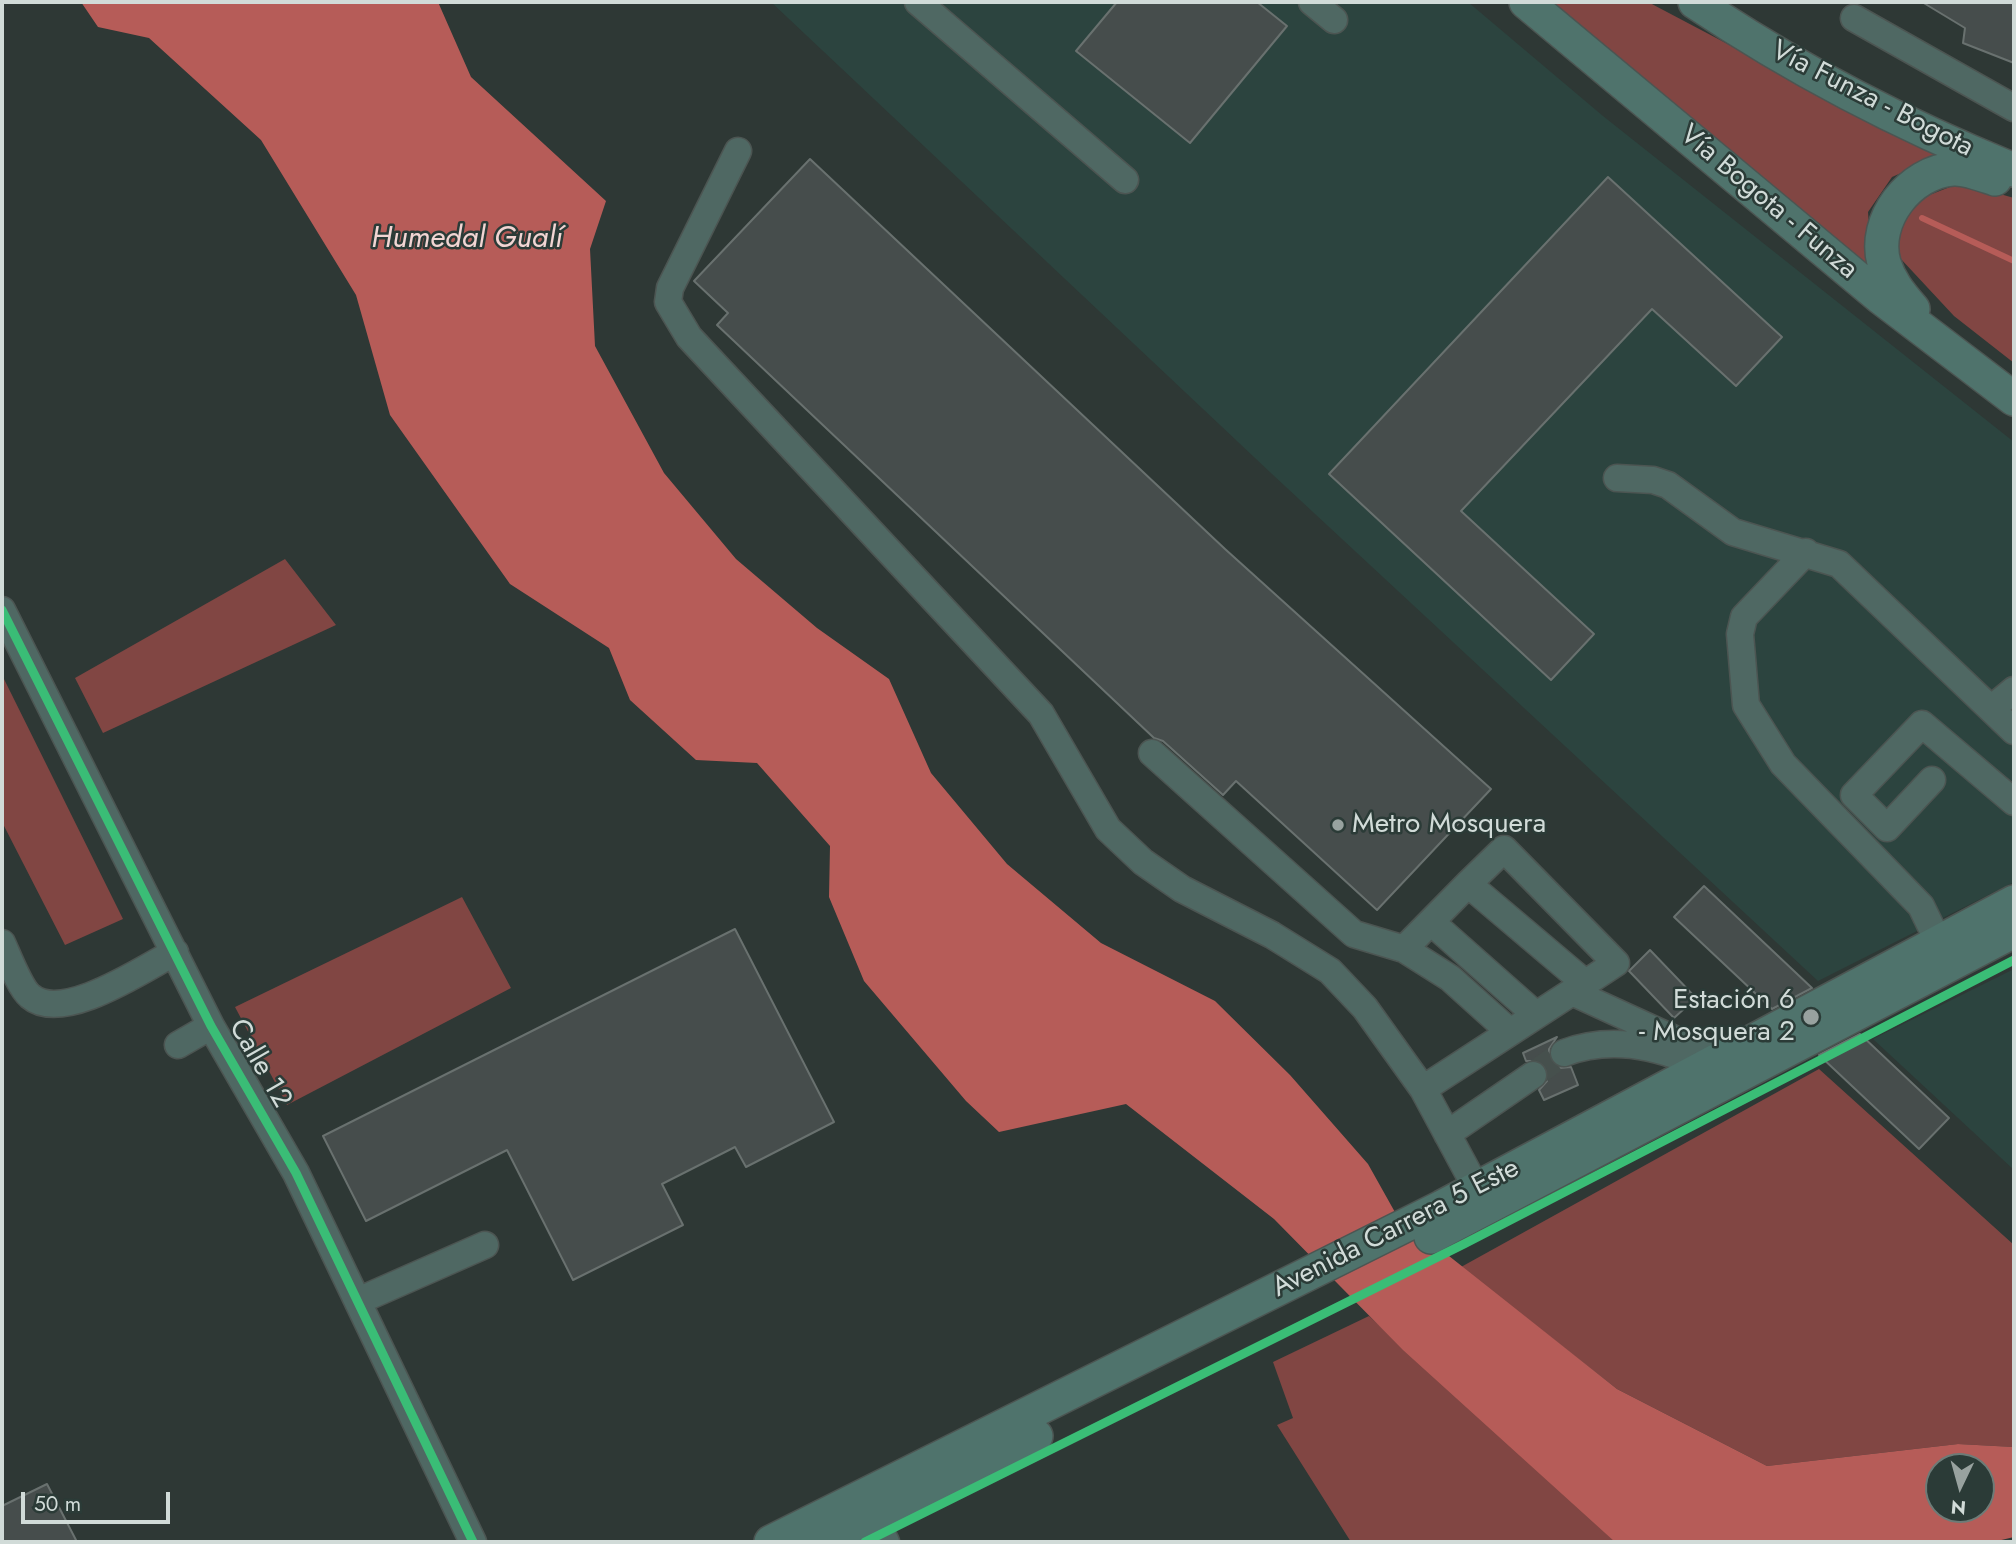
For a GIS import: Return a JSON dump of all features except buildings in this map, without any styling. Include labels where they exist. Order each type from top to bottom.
[{"type":"main road","name":"Vía Bogota - Funza","points":[[1526,2],[1880,297],[2014,399]]},
{"type":"main road","name":"Vía Funza - Bogota","points":[[1695,2],[1826,82],[1954,146],[2014,170]]},
{"type":"main road","points":[[1948,349],[1894,287],[1884,261],[1883,236],[1890,212],[1905,191],[1929,175],[1954,169],[2014,186]]},
{"type":"main road","name":"Avenida Carrera 5 Este","points":[[1482,1199],[1711,1063],[2014,902]]},
{"type":"main road","name":"Avenida Carrera 5 Este","points":[[771,1542],[857,1530],[1308,1285],[2014,931]]},
{"type":"street","points":[[918,2],[1125,180]]},
{"type":"street","points":[[1312,2],[1334,20]]},
{"type":"street","name":"Vía Funza - Bogota","points":[[1711,2],[1732,26]]},
{"type":"street","points":[[1854,18],[2014,108]]},
{"type":"street","points":[[738,151],[670,288],[668,302],[689,337],[1041,714],[1108,829],[1143,862],[1182,890],[1272,935],[1330,971],[1387,1036],[1423,1089],[1482,1199]]},
{"type":"street","points":[[1618,478],[1653,480],[1668,485],[1733,532],[1839,564],[2014,732]]},
{"type":"street","points":[[1806,552],[1745,617],[1740,634],[1746,705],[1783,764],[1921,906],[1938,941]]},
{"type":"street","name":"Calle 12","points":[[2,610],[211,1026],[296,1172],[397,1389],[473,1542]]},
{"type":"street","points":[[1991,709],[2014,690]]},
{"type":"street","points":[[1932,780],[1888,828],[1854,795],[1922,724],[2014,802]]},
{"type":"street","points":[[1152,753],[1354,934],[1404,949],[1450,978],[1510,1032]]},
{"type":"street","points":[[1404,949],[1504,849],[1616,963],[1423,1089]]},
{"type":"street","points":[[1468,884],[1578,988],[1711,1063]]},
{"type":"street","points":[[1431,922],[1536,1015]]},
{"type":"street","points":[[2,943],[29,996],[49,1006],[74,1002],[93,995],[174,952]]},
{"type":"street","points":[[178,1045],[211,1026]]},
{"type":"street","points":[[1564,1053],[1587,1044],[1617,1043],[1711,1063]]},
{"type":"street","points":[[1447,1134],[1533,1075]]},
{"type":"street","points":[[358,1301],[485,1245]]},
{"type":"shaded area","points":[[771,2],[1468,2],[1603,116],[2014,442],[2014,882],[1818,981],[1272,474]]},
{"type":"shaded area","points":[[1546,2],[1648,2],[1940,156],[1892,177],[1868,212],[1872,269]]},
{"type":"shaded area","points":[[1955,185],[2014,198],[2014,363],[1954,316],[1900,258],[1897,232],[1914,201]]},
{"type":"shaded area","points":[[285,559],[336,625],[103,733],[75,678]]},
{"type":"shaded area","points":[[2,675],[123,919],[65,945],[2,822]]},
{"type":"shaded area","points":[[462,897],[511,988],[287,1105],[235,1007]]},
{"type":"shaded area","points":[[2014,969],[2014,1170],[1873,1039]]},
{"type":"shaded area","points":[[1819,1069],[2014,1245],[2014,1447],[1958,1444],[1767,1466],[1617,1389],[1461,1267]]},
{"type":"shaded area","points":[[1369,1316],[1616,1542],[1351,1542],[1277,1425],[1293,1418],[1273,1362]]},
{"type":"water","name":"Humedal Gualí","points":[[81,2],[438,2],[471,77],[606,201],[590,249],[595,346],[664,473],[736,559],[817,628],[889,679],[931,773],[1007,864],[1101,943],[1215,1001],[1290,1075],[1368,1164],[1396,1214],[1617,1389],[1767,1466],[1958,1444],[2014,1447],[2014,1537],[1993,1542],[1615,1542],[1403,1350],[1274,1219],[1126,1104],[999,1132],[966,1101],[864,981],[829,897],[830,846],[757,763],[696,760],[630,700],[609,648],[510,584],[390,415],[356,295],[261,140],[149,38],[98,27]]},
{"type":"waterway","points":[[1922,218],[2014,261]]},
{"type":"tunnel","points":[[1533,1075],[1564,1053]]},
{"type":"cycle path","points":[[2,610],[211,1026],[296,1173],[473,1542]]},
{"type":"cycle path","points":[[865,1542],[1464,1244],[2014,960]]},
{"type":"place","name":"Metro Mosquera","points":[[1338,825]]},
{"type":"place","name":"Estación 6 - Mosquera 2","points":[[1811,1017]]}]
